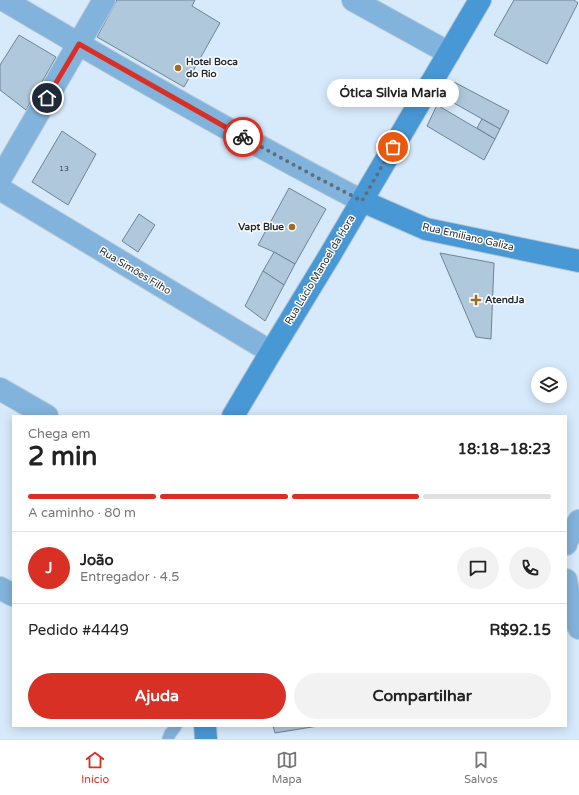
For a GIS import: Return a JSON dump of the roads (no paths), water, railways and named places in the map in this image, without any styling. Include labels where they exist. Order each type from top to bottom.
[{"type":"street","points":[[4,0],[251,141],[362,201]]},
{"type":"street","points":[[0,179],[104,0]]},
{"type":"street","points":[[353,0],[449,53]]},
{"type":"street","name":"Rua Lúcio Manoel da Hora","points":[[234,415],[270,352],[330,255],[480,0]]},
{"type":"street","name":"Rua Simões Filho","points":[[0,189],[270,352]]},
{"type":"street","name":"Rua Emiliano Galiza","points":[[362,201],[426,229],[579,261]]},
{"type":"street","points":[[0,389],[45,415]]},
{"type":"street","points":[[567,540],[579,520]]},
{"type":"street","points":[[567,586],[571,609],[579,628]]},
{"type":"street","points":[[0,588],[12,594]]},
{"type":"lane","points":[[168,739],[175,727]]},
{"type":"place","name":"Hotel Boca do Rio","points":[[178,68]]},
{"type":"place","name":"Ótica Silvia Maria","points":[[393,147]]},
{"type":"place","name":"Vapt Blue","points":[[292,227]]},
{"type":"place","name":"AtendJa","points":[[476,300]]}]
